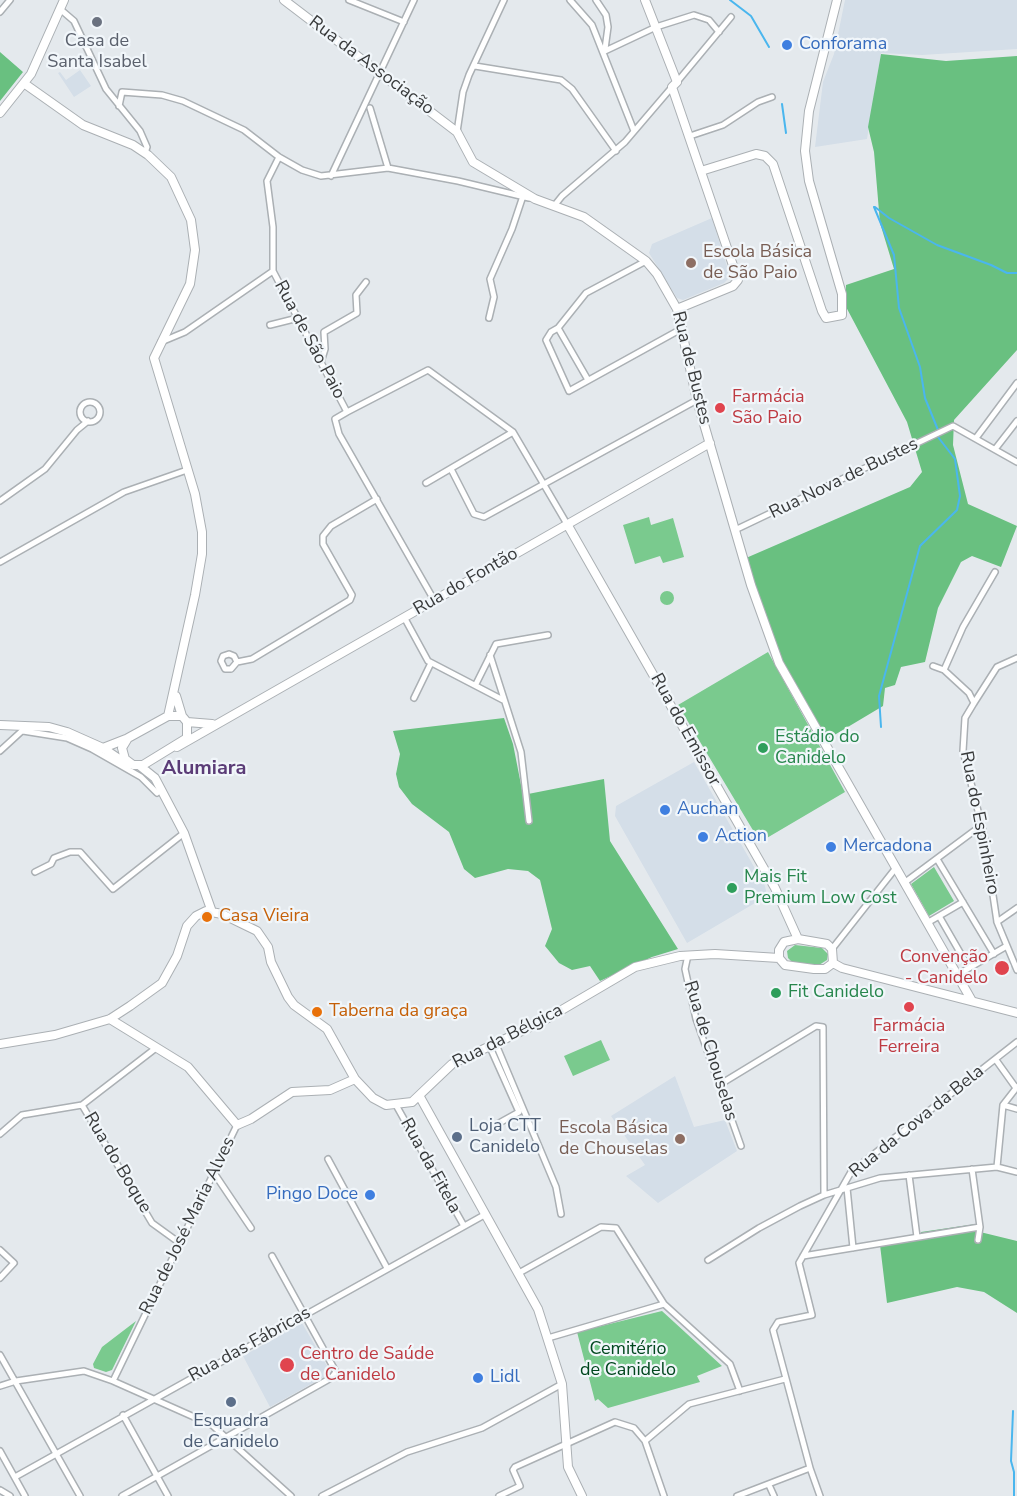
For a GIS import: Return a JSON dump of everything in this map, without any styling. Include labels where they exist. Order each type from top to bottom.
[{"type":"main road","points":[[0,113],[25,84],[64,0]]},
{"type":"main road","name":"Rua da Associação","points":[[284,0],[457,132]]},
{"type":"main road","points":[[645,0],[675,84],[701,171],[738,280],[733,286],[677,309]]},
{"type":"main road","points":[[701,171],[756,154],[765,156],[773,165],[822,311],[826,318],[842,315],[842,294],[805,159],[809,111],[837,0]]},
{"type":"main road","points":[[831,30],[842,0]]},
{"type":"main road","points":[[25,84],[83,125],[133,145],[161,166],[179,190],[191,220],[195,250],[188,290],[154,355],[154,364],[198,509],[202,554],[176,691],[168,716],[114,746],[103,748]]},
{"type":"main road","points":[[457,132],[470,159],[535,200]]},
{"type":"main road","name":"Rua de Bustes","points":[[535,200],[584,217],[646,261],[677,309],[697,400],[765,630],[779,663],[972,1002]]},
{"type":"main road","name":"Rua do Fontão","points":[[136,766],[177,747],[710,443]]},
{"type":"main road","name":"Rua do Emissor","points":[[567,524],[775,888],[798,939]]},
{"type":"main road","points":[[176,691],[185,719],[187,738],[177,747]]},
{"type":"main road","name":"Rua do Fontão","points":[[168,716],[202,725],[222,720]]},
{"type":"main road","points":[[0,724],[67,732],[103,748],[125,763],[136,766]]},
{"type":"main road","points":[[128,738],[122,745],[123,755],[155,778],[184,833],[212,912]]},
{"type":"main road","points":[[155,778],[160,756]]},
{"type":"main road","points":[[0,1044],[56,1035],[110,1019],[162,983],[177,956],[187,926],[202,912],[212,912],[257,931],[268,947],[273,968],[288,998],[333,1036],[355,1079],[373,1098],[386,1105],[396,1105]]},
{"type":"main road","points":[[779,958],[779,950],[784,942],[798,939],[820,941],[832,949],[833,963]]},
{"type":"main road","name":"Rua da Bélgica","points":[[396,1105],[412,1102],[420,1097],[444,1070],[492,1044],[543,1021],[635,967],[667,958],[688,956],[779,958],[785,965],[814,969],[825,969],[833,963],[842,968],[1017,1013]]},
{"type":"main road","points":[[110,1019],[189,1067],[237,1125]]},
{"type":"main road","name":"Rua de José Maria Alves","points":[[237,1125],[251,1119],[292,1092],[330,1090],[355,1079]]},
{"type":"main road","points":[[420,1097],[538,1309],[562,1384],[568,1467],[582,1496]]},
{"type":"street","points":[[0,12],[10,0]]},
{"type":"street","points":[[348,0],[404,22]]},
{"type":"street","points":[[331,176],[414,0]]},
{"type":"street","points":[[457,132],[464,92],[504,0]]},
{"type":"street","points":[[570,0],[592,25],[605,51],[634,131]]},
{"type":"street","points":[[596,0],[606,15]]},
{"type":"street","points":[[601,0],[606,15],[608,35],[605,51]]},
{"type":"street","points":[[60,9],[74,21],[106,89],[140,131],[147,147],[145,153]]},
{"type":"street","points":[[605,51],[656,27],[694,15],[709,20],[719,32]]},
{"type":"street","points":[[554,206],[562,196],[616,151],[731,17]]},
{"type":"street","points":[[475,66],[561,80],[572,89],[616,151]]},
{"type":"street","name":"Rua de Bustes","points":[[119,106],[122,92],[149,93],[183,101],[244,130],[279,158],[302,170],[321,176],[388,168],[458,181],[535,200]]},
{"type":"street","points":[[690,136],[723,124],[758,102],[772,98]]},
{"type":"street","points":[[370,108],[388,168]]},
{"type":"street","name":"Rua de São Paio","points":[[279,158],[267,181],[273,227],[273,272],[347,412],[335,419],[339,434],[434,600]]},
{"type":"street","points":[[489,318],[494,297],[490,279],[513,229],[523,196]]},
{"type":"street","points":[[646,261],[586,292],[546,340],[569,391],[683,328]]},
{"type":"street","points":[[161,342],[184,332],[273,272]]},
{"type":"street","points":[[321,362],[326,349],[324,332],[357,313],[356,295],[366,282]]},
{"type":"street","points":[[270,325],[298,318]]},
{"type":"street","points":[[558,328],[588,380]]},
{"type":"street","points":[[347,412],[428,370],[513,432],[567,524]]},
{"type":"street","points":[[1017,383],[976,438],[1017,462]]},
{"type":"street","points":[[451,469],[474,514],[484,517],[697,400]]},
{"type":"street","points":[[0,501],[26,485],[45,469],[77,430],[99,416],[100,410],[97,404],[84,403],[80,409],[81,417],[77,430]]},
{"type":"street","points":[[81,417],[88,422]]},
{"type":"street","points":[[996,448],[1017,421]]},
{"type":"street","name":"Rua Nova de Bustes","points":[[735,530],[953,426],[976,438]]},
{"type":"street","points":[[426,483],[513,432]]},
{"type":"street","points":[[0,562],[124,492],[187,470]]},
{"type":"street","points":[[237,662],[252,659],[350,600],[352,595],[323,544],[323,536],[331,526],[377,499]]},
{"type":"street","points":[[944,670],[963,627],[995,572]]},
{"type":"street","points":[[404,618],[428,661],[503,700]]},
{"type":"street","points":[[476,684],[496,644],[548,635]]},
{"type":"street","points":[[489,655],[521,752],[529,821]]},
{"type":"street","name":"Rua do Espinheiro","points":[[1017,658],[997,667],[965,718],[963,751],[982,825],[997,922],[1005,947],[1017,970]]},
{"type":"street","points":[[414,698],[431,663]]},
{"type":"street","points":[[933,666],[944,670],[969,693],[974,703]]},
{"type":"street","points":[[0,751],[25,728],[67,738],[92,749],[141,777],[157,793]]},
{"type":"street","points":[[903,883],[982,825]]},
{"type":"street","points":[[35,872],[51,864],[54,858],[70,852],[80,852],[113,889],[184,833]]},
{"type":"street","points":[[937,858],[994,954]]},
{"type":"street","points":[[832,949],[895,869]]},
{"type":"street","points":[[927,923],[963,902]]},
{"type":"street","points":[[997,922],[1017,909]]},
{"type":"street","points":[[939,916],[969,968]]},
{"type":"street","points":[[957,975],[1005,947]]},
{"type":"street","name":"Rua de Chouselas","points":[[688,956],[685,969],[696,1019],[741,1146]]},
{"type":"street","points":[[719,1085],[816,1026],[823,1027],[824,1195]]},
{"type":"street","name":"Rua da Cova da Bela","points":[[803,1256],[851,1172],[1017,1042]]},
{"type":"street","points":[[492,1044],[519,1112],[492,1127]]},
{"type":"street","points":[[492,1044],[556,1187],[561,1214]]},
{"type":"street","points":[[0,1134],[22,1115],[82,1105],[156,1048]]},
{"type":"street","points":[[996,1059],[1016,1088],[1003,1105],[997,1167]]},
{"type":"street","name":"Rua do Boque","points":[[82,1105],[152,1222],[181,1244]]},
{"type":"street","name":"Rua da Fitela","points":[[396,1105],[464,1226]]},
{"type":"street","points":[[1003,1105],[1017,1109]]},
{"type":"street","name":"Rua de José Maria Alves","points":[[113,1381],[237,1125]]},
{"type":"street","points":[[328,1160],[387,1268]]},
{"type":"street","points":[[708,1260],[768,1222],[824,1195],[880,1178],[997,1167],[1017,1172]]},
{"type":"street","points":[[972,1169],[980,1227],[978,1240]]},
{"type":"street","points":[[214,1173],[251,1228]]},
{"type":"street","points":[[909,1175],[917,1237]]},
{"type":"street","points":[[847,1188],[853,1248]]},
{"type":"street","name":"Rua das Fábricas","points":[[15,1477],[486,1214]]},
{"type":"street","points":[[519,1273],[601,1227],[608,1225],[616,1228],[664,1304],[730,1364],[740,1391]]},
{"type":"street","points":[[820,1496],[787,1387],[773,1330],[778,1322],[812,1315],[799,1263],[803,1256],[980,1227]]},
{"type":"street","points":[[0,1250],[14,1263],[0,1278]]},
{"type":"street","points":[[122,1496],[332,1378],[336,1372],[272,1256]]},
{"type":"street","points":[[548,1338],[664,1304]]},
{"type":"street","points":[[0,1356],[81,1496]]},
{"type":"street","points":[[0,1386],[16,1381],[84,1371],[113,1381],[155,1397],[212,1425],[291,1496]]},
{"type":"street","points":[[645,1441],[689,1404],[785,1379]]},
{"type":"street","points":[[322,1496],[407,1452],[482,1428],[562,1384]]},
{"type":"street","points":[[123,1415],[168,1496]]},
{"type":"street","points":[[499,1496],[520,1486],[513,1470],[515,1467],[615,1422],[634,1428],[645,1441],[664,1496]]},
{"type":"street","points":[[0,1450],[25,1496]]},
{"type":"street","points":[[737,1496],[810,1468]]},
{"type":"street","points":[[769,1485],[774,1496]]},
{"type":"street","points":[[0,1490],[10,1496]]},
{"type":"shaded area","points":[[845,0],[1017,0],[1017,49],[922,55],[881,53],[867,139],[815,147],[823,82],[834,54]]},
{"type":"shaded area","points":[[80,70],[91,86],[74,97],[58,73],[60,72],[66,80]]},
{"type":"shaded area","name":"Escola Básica de São Paio","points":[[712,218],[729,273],[728,279],[724,283],[683,300],[677,298],[649,253],[652,244]]},
{"type":"shaded area","points":[[694,762],[765,886],[767,896],[687,943],[615,816],[616,806]]},
{"type":"shaded area","name":"Escola Básica de Chouselas","points":[[675,1076],[694,1127],[725,1120],[737,1151],[658,1203],[626,1176],[645,1165],[611,1116]]},
{"type":"shaded area","name":"Centro de Saúde de Canidelo","points":[[302,1323],[331,1373],[270,1407],[243,1356]]},
{"type":"green space","points":[[0,52],[23,72],[0,101]]},
{"type":"green space","points":[[881,54],[946,61],[1017,56],[1017,350],[954,420],[953,445],[968,504],[1017,526],[1001,567],[972,556],[961,562],[938,608],[925,662],[901,667],[895,685],[885,688],[883,706],[826,740],[772,649],[746,558],[910,487],[922,472],[907,422],[845,305],[846,285],[894,269],[880,223],[874,152],[868,127]]},
{"type":"green space","points":[[649,517],[651,525],[673,518],[684,557],[663,563],[660,556],[635,564],[623,525]]},
{"type":"green space","points":[[667,591],[672,593],[674,598],[672,603],[667,605],[662,603],[660,598],[662,593]]},
{"type":"green space","name":"Estádio do Canidelo","points":[[768,652],[845,792],[760,842],[678,705]]},
{"type":"green space","points":[[504,718],[513,744],[523,795],[604,779],[610,841],[678,949],[652,957],[600,981],[590,966],[572,970],[559,963],[545,946],[552,929],[540,880],[528,871],[508,869],[475,878],[464,869],[449,832],[412,804],[399,787],[396,774],[400,754],[393,731]]},
{"type":"green space","points":[[934,867],[954,901],[929,916],[911,884]]},
{"type":"green space","points":[[795,945],[822,948],[828,954],[827,960],[819,965],[792,962],[788,958],[787,951]]},
{"type":"green space","points":[[601,1040],[610,1060],[573,1076],[564,1056]]},
{"type":"green space","points":[[976,1224],[976,1231],[1017,1241],[1017,1313],[984,1292],[957,1287],[887,1303],[880,1245],[922,1239],[921,1232]]},
{"type":"green space","name":"Cemitério de Canidelo","points":[[662,1311],[722,1366],[697,1376],[700,1382],[608,1408],[598,1399],[595,1401],[577,1332]]},
{"type":"green space","points":[[136,1321],[112,1370],[106,1372],[94,1368],[93,1364],[102,1347]]},
{"type":"waterway","points":[[730,0],[751,16],[769,47]]},
{"type":"waterway","points":[[782,104],[786,133]]},
{"type":"waterway","points":[[874,207],[894,255],[899,308],[920,367],[925,398],[938,430]]},
{"type":"waterway","points":[[875,207],[889,218],[937,245],[1007,273],[1017,273]]},
{"type":"waterway","points":[[881,727],[879,696],[920,546],[957,510],[960,496],[955,459],[938,437]]},
{"type":"waterway","points":[[1013,1411],[1011,1461],[1014,1472],[1014,1496]]},
{"type":"place","name":"Casa de Santa Isabel","points":[[97,22]]},
{"type":"place","name":"Conforama","points":[[787,45]]},
{"type":"place","name":"Escola Básica de São Paio","points":[[691,263]]},
{"type":"place","name":"Farmácia São Paio","points":[[720,408]]},
{"type":"place","name":"Estádio do Canidelo","points":[[763,748]]},
{"type":"place","name":"Auchan","points":[[665,810]]},
{"type":"place","name":"Action","points":[[703,837]]},
{"type":"place","name":"Mercadona","points":[[831,847]]},
{"type":"place","name":"Mais Fit Premium Low Cost","points":[[732,888]]},
{"type":"place","name":"Casa Vieira","points":[[207,917]]},
{"type":"place","name":"Convenção - Canidelo","points":[[1002,968]]},
{"type":"place","name":"Fit Canidelo","points":[[776,993]]},
{"type":"place","name":"Farmácia Ferreira","points":[[909,1007]]},
{"type":"place","name":"Taberna da graça","points":[[317,1012]]},
{"type":"place","name":"Loja CTT Canidelo","points":[[457,1137]]},
{"type":"place","name":"Escola Básica de Chouselas","points":[[680,1139]]},
{"type":"place","name":"Pingo Doce","points":[[370,1195]]},
{"type":"place","name":"Centro de Saúde de Canidelo","points":[[287,1365]]},
{"type":"place","name":"Lidl","points":[[478,1378]]},
{"type":"place","name":"Esquadra de Canidelo","points":[[231,1402]]},
{"type":"district","name":"Alumiara","points":[[204,769]]}]
